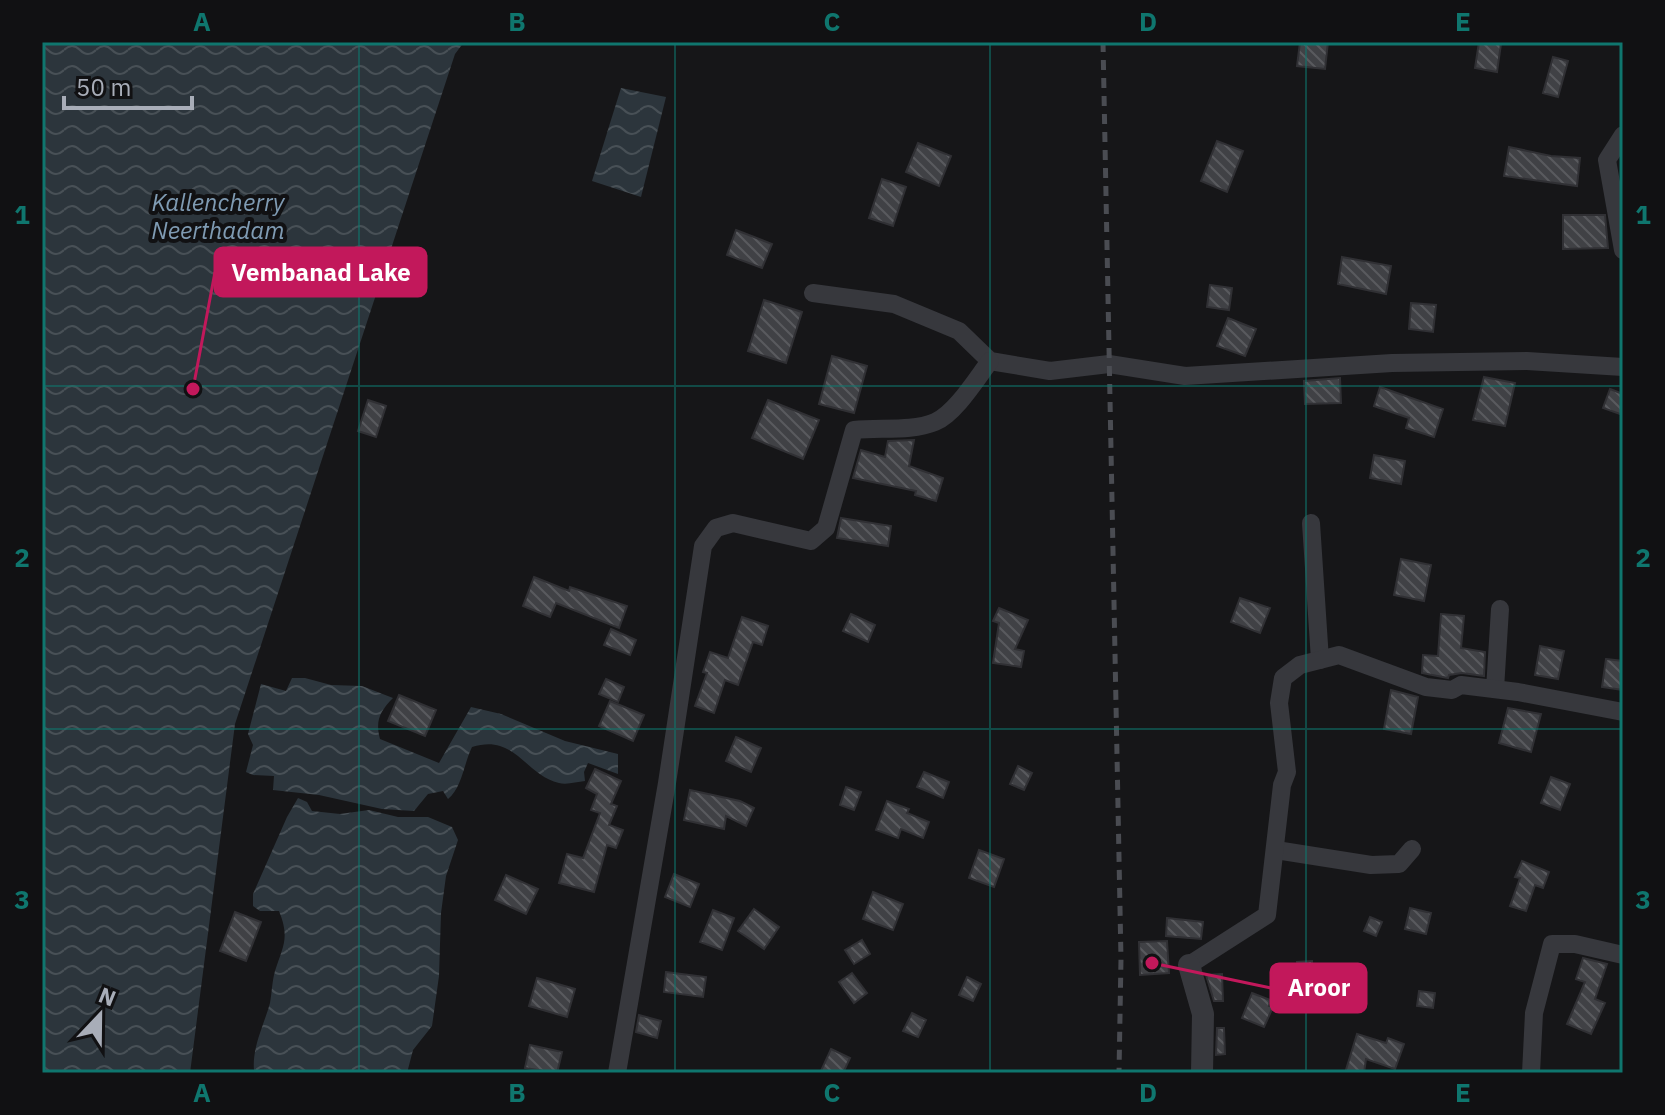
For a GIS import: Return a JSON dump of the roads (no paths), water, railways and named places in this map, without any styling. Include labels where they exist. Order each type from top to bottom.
[{"type":"street","points":[[1623,135],[1607,160],[1623,250]]},
{"type":"street","points":[[813,293],[894,304],[959,331],[990,361],[1050,371],[1109,364],[1185,376],[1392,363],[1527,361],[1623,367]]},
{"type":"street","points":[[617,1073],[703,546],[716,528],[733,523],[811,541],[826,528],[854,430],[915,427],[938,421],[964,396],[990,361]]},
{"type":"street","points":[[1311,523],[1320,660]]},
{"type":"street","points":[[1495,689],[1500,609]]},
{"type":"street","points":[[1202,1073],[1203,1014],[1189,965],[1267,915],[1282,785],[1287,772],[1279,703],[1283,678],[1300,665],[1339,655],[1426,687],[1452,690],[1461,685],[1495,689],[1623,712]]},
{"type":"street","points":[[1276,850],[1371,865],[1399,864],[1412,849]]},
{"type":"street","points":[[1531,1073],[1534,1013],[1552,944],[1575,944],[1623,955]]},
{"type":"water","name":"Kallencherry Neerthadam","points":[[42,42],[464,42],[455,54],[235,724],[190,1073],[42,1073]]},
{"type":"water","points":[[621,88],[666,97],[641,197],[592,181]]},
{"type":"water","points":[[292,678],[331,685],[362,686],[393,698],[380,717],[380,739],[439,763],[471,707],[501,714],[565,741],[618,754],[618,774],[588,763],[584,772],[585,781],[559,783],[547,779],[509,750],[487,744],[472,747],[460,782],[448,799],[443,791],[428,794],[414,811],[382,809],[319,795],[273,790],[274,776],[246,772],[253,745],[248,734],[261,684],[286,691]]},
{"type":"water","points":[[298,798],[307,802],[312,811],[340,814],[369,810],[398,817],[428,817],[452,827],[458,840],[446,876],[432,1026],[413,1050],[407,1073],[261,1073],[254,1070],[257,1044],[285,935],[279,911],[260,911],[253,906],[253,894]]},
{"type":"railway","points":[[1103,42],[1121,959],[1119,1073]]},
{"type":"place","name":"Vembanad Lake","points":[[193,389]]},
{"type":"place","name":"Aroor","points":[[1152,963]]}]
